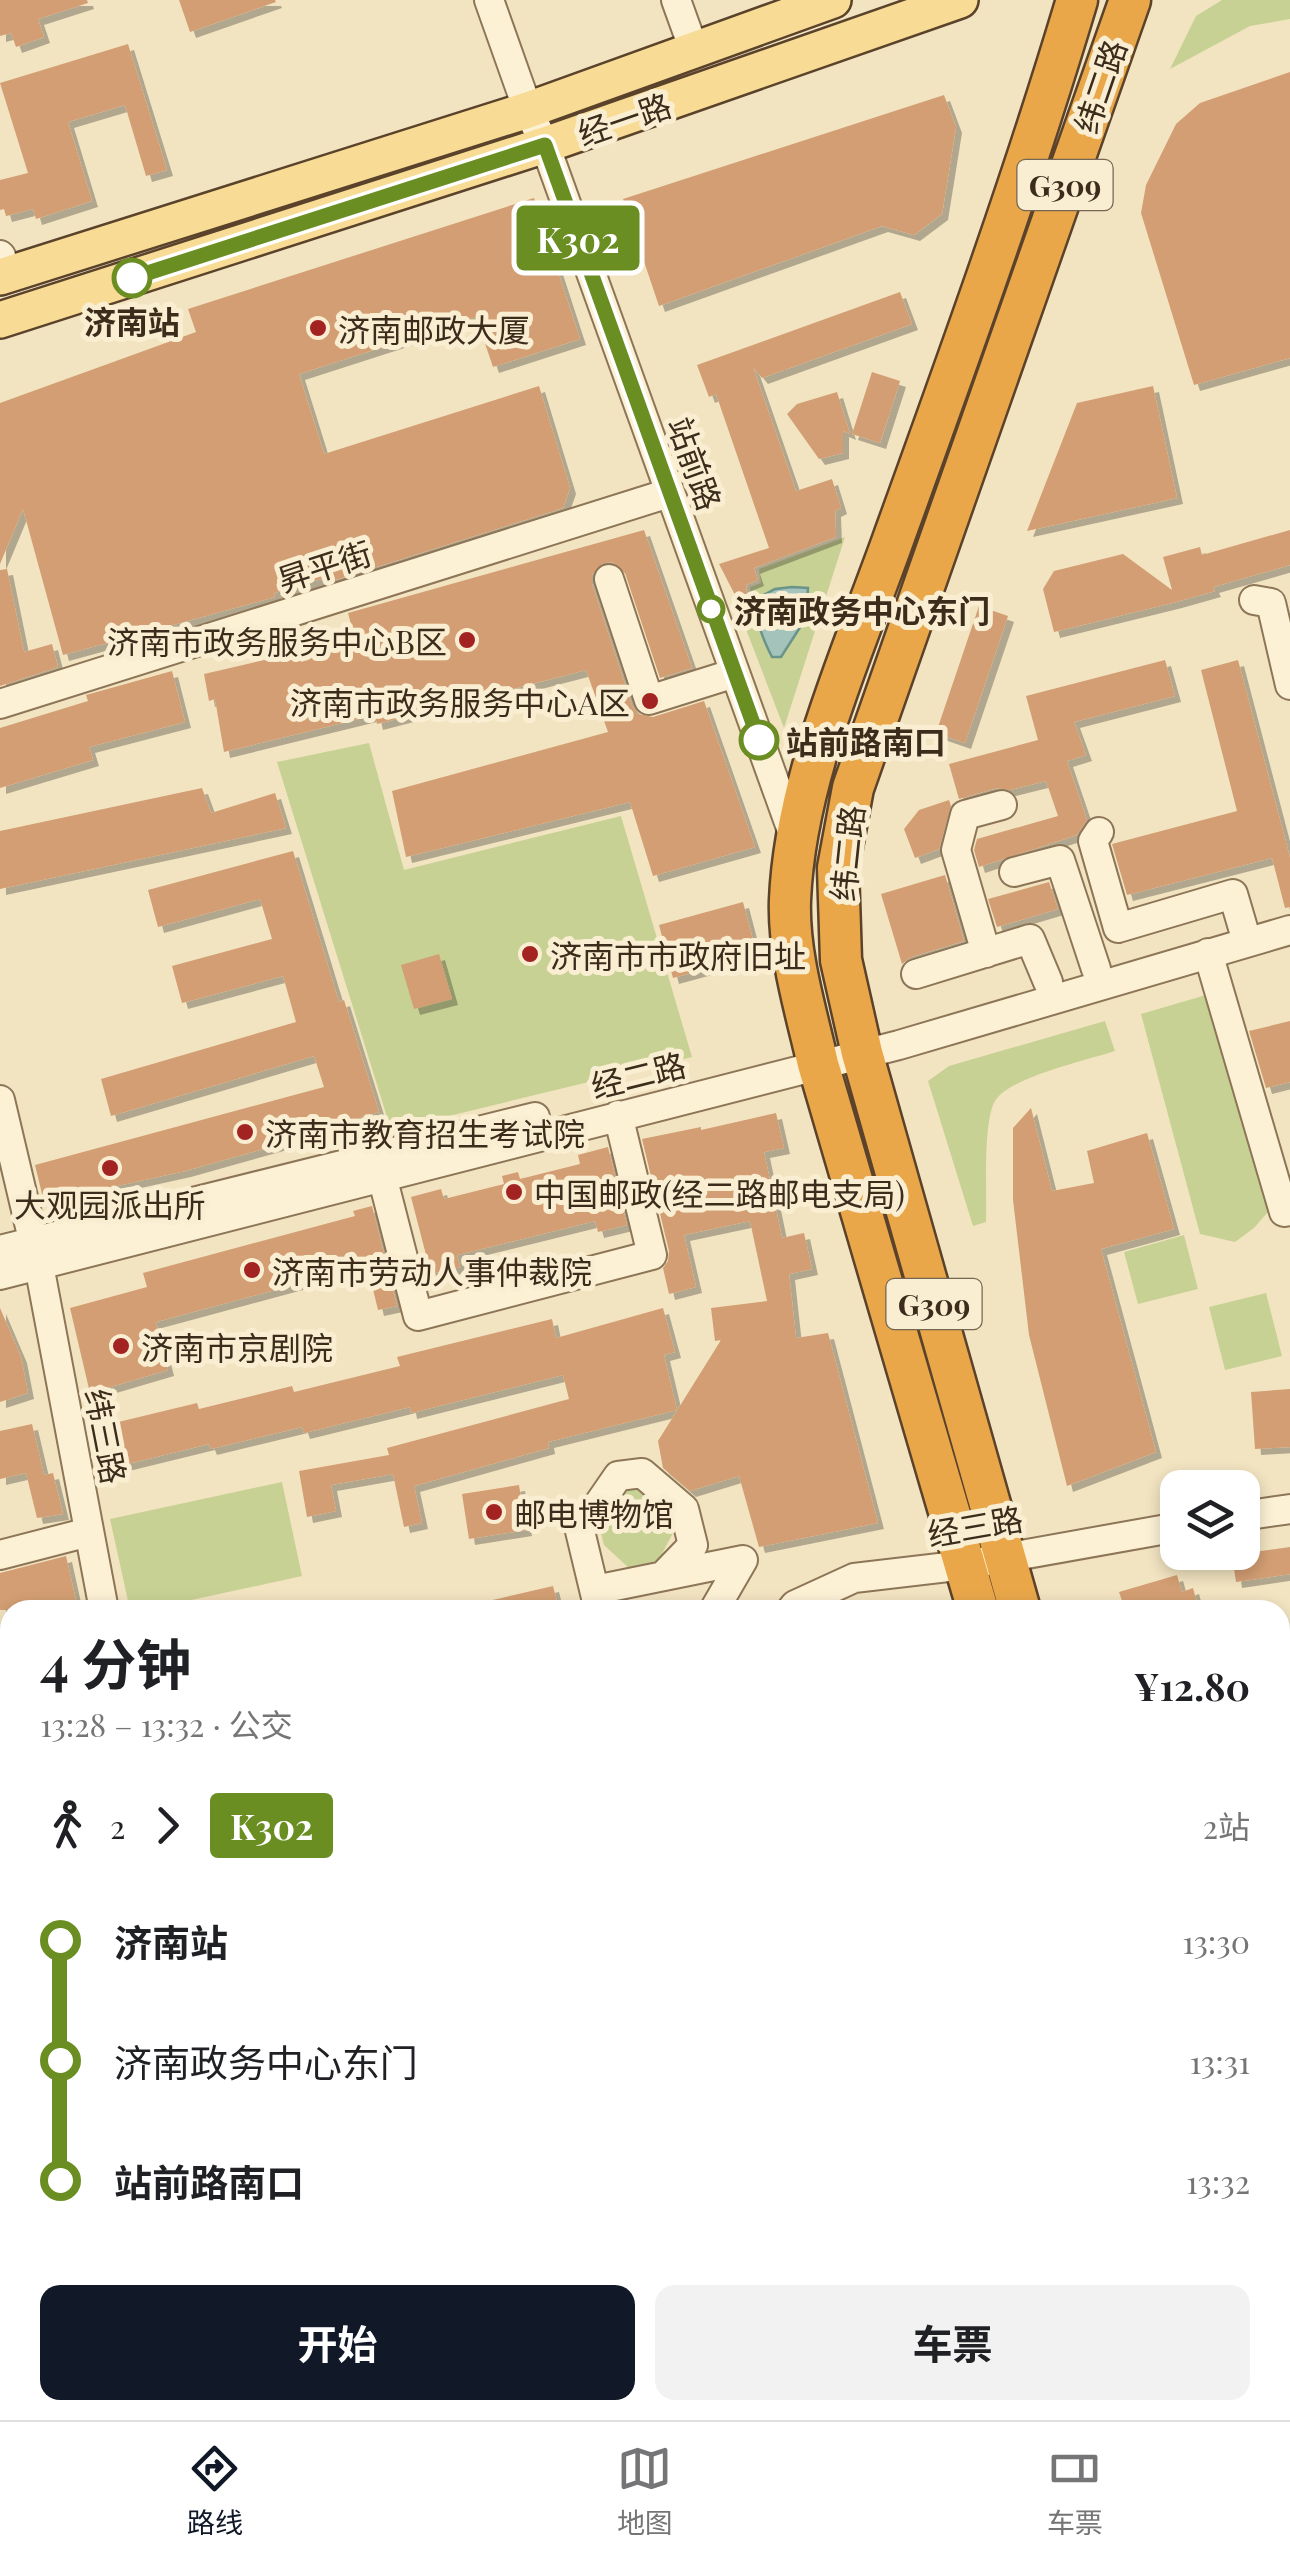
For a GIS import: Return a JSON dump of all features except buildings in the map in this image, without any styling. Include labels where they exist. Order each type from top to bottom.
[{"type":"highway","name":"纬二路","points":[[975,1600],[817,1056],[798,977],[790,904],[796,841],[823,735],[919,468],[1077,0]]},
{"type":"highway","name":"纬二路","points":[[1017,1600],[860,1045],[841,960],[838,868],[853,788],[1130,0]]},
{"type":"main road","name":"经一路","points":[[0,276],[528,110],[833,0]]},
{"type":"main road","name":"经一路","points":[[0,320],[545,145],[960,0]]},
{"type":"street","name":"站前路","points":[[489,0],[796,841]]},
{"type":"street","points":[[676,0],[694,50]]},
{"type":"street","name":"昇平街","points":[[0,704],[669,493]]},
{"type":"street","points":[[609,578],[650,700],[734,673]]},
{"type":"street","points":[[1272,600],[1290,685]]},
{"type":"street","points":[[986,953],[956,850],[965,815],[1002,805]]},
{"type":"street","points":[[1099,832],[1093,841],[1118,928],[1233,894],[1243,928]]},
{"type":"street","points":[[1014,872],[1060,860],[1096,969]]},
{"type":"street","name":"经二路","points":[[860,1045],[1048,982],[1290,914]]},
{"type":"street","name":"经二路","points":[[0,1275],[36,1253],[860,1045],[1290,930]]},
{"type":"street","points":[[916,974],[1030,939],[1048,982]]},
{"type":"street","points":[[1208,953],[1284,1212],[1290,1210]]},
{"type":"street","name":"经二路","points":[[0,1250],[36,1253],[382,1176],[618,1115],[817,1056]]},
{"type":"street","name":"纬三路","points":[[0,1100],[36,1253],[102,1600]]},
{"type":"street","points":[[382,1176],[418,1316],[652,1254],[618,1115]]},
{"type":"street","points":[[663,1576],[693,1545],[684,1509],[642,1474],[618,1476],[580,1531],[597,1600],[663,1576],[743,1560],[720,1600]]},
{"type":"street","points":[[1260,1513],[1290,1509]]},
{"type":"street","name":"经三路","points":[[807,1600],[854,1578],[965,1565],[1160,1530]]},
{"type":"street","points":[[0,1556],[89,1532]]},
{"type":"green space","points":[[1222,0],[1290,0],[1290,19],[1250,26],[1170,69],[1196,16]]},
{"type":"green space","points":[[845,537],[784,728],[737,606],[751,596],[750,587],[761,583],[759,569]]},
{"type":"green space","points":[[369,743],[404,870],[621,816],[692,1057],[391,1130],[277,762]]},
{"type":"green space","points":[[1206,995],[1273,1206],[1235,1242],[1200,1234],[1141,1014]]},
{"type":"green space","points":[[1105,1021],[1115,1051],[1030,1078],[1001,1094],[994,1103],[987,1143],[986,1222],[973,1226],[928,1081],[949,1066]]},
{"type":"green space","points":[[1184,1235],[1198,1289],[1138,1304],[1124,1252]]},
{"type":"green space","points":[[1266,1293],[1282,1356],[1225,1370],[1209,1307]]},
{"type":"green space","points":[[282,1482],[302,1576],[191,1600],[128,1600],[110,1519]]},
{"type":"green space","points":[[640,1488],[669,1508],[674,1531],[655,1567],[630,1569],[604,1545],[599,1526],[617,1491]]},
{"type":"water","points":[[792,587],[808,588],[806,618],[781,657],[772,657],[760,627],[762,596]]},
{"type":"bus line","name":"K302","points":[[132,278],[545,145],[759,740]]},
{"type":"place","name":"济南站","points":[[132,278]]},
{"type":"place","name":"济南邮政大厦","points":[[318,328]]},
{"type":"place","name":"济南政务中心东门","points":[[711,609]]},
{"type":"place","name":"济南市政务服务中心B区","points":[[467,640]]},
{"type":"place","name":"济南市政务服务中心A区","points":[[650,701]]},
{"type":"place","name":"站前路南口","points":[[759,740]]},
{"type":"place","name":"济南市市政府旧址","points":[[530,954]]},
{"type":"place","name":"济南市教育招生考试院","points":[[245,1132]]},
{"type":"place","name":"大观园派出所","points":[[110,1168]]},
{"type":"place","name":"中国邮政(经二路邮电支局)","points":[[514,1192]]},
{"type":"place","name":"济南市劳动人事仲裁院","points":[[252,1270]]},
{"type":"place","name":"济南市京剧院","points":[[121,1346]]},
{"type":"place","name":"邮电博物馆","points":[[494,1512]]}]
